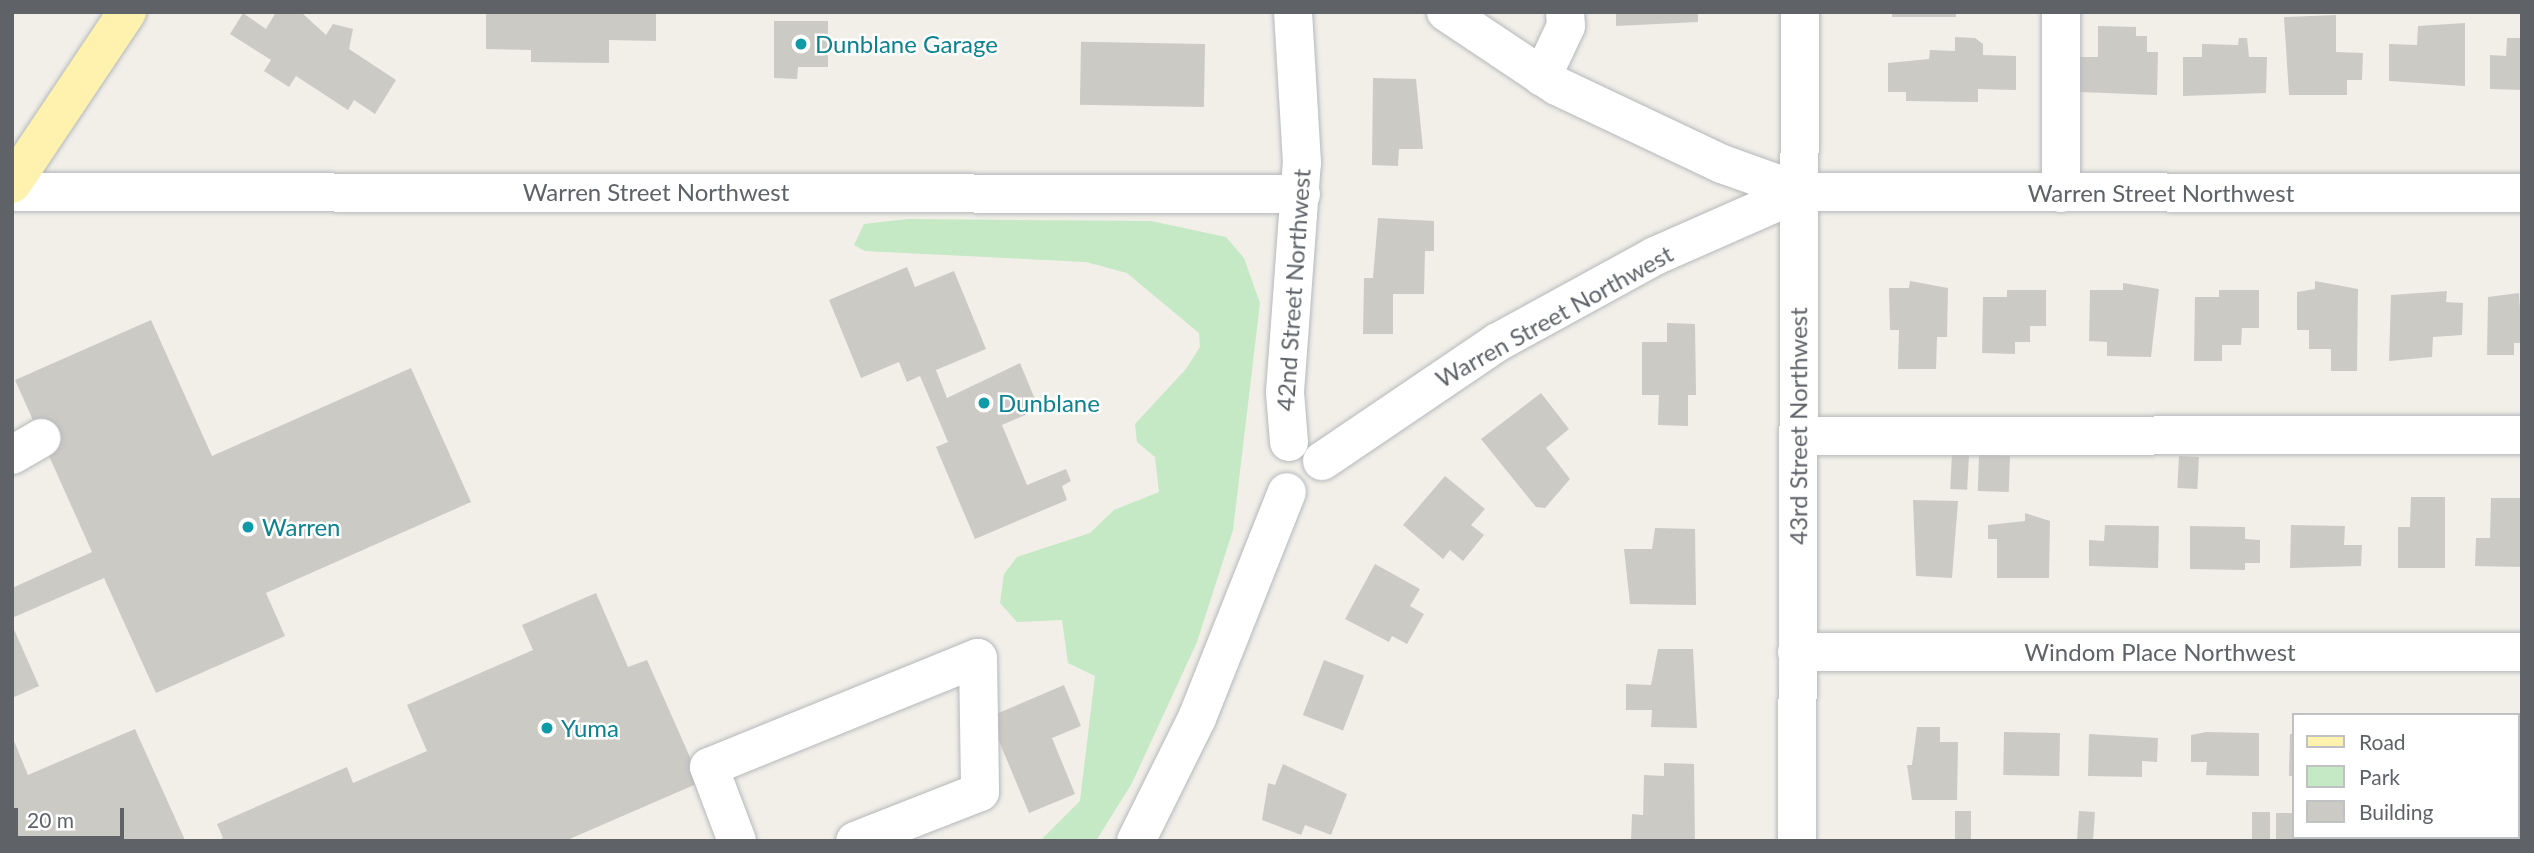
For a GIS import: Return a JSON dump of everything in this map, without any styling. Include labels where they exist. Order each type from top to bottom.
[{"type":"main road","points":[[12,184],[127,12]]},
{"type":"street","name":"42nd Street Northwest","points":[[1289,442],[1285,392],[1301,194],[1293,12]]},
{"type":"street","name":"Warren Street Northwest","points":[[1446,12],[1542,78],[1722,164],[1800,192],[2522,193]]},
{"type":"street","points":[[1542,78],[1566,26],[1565,12]]},
{"type":"street","name":"43rd Street Northwest","points":[[1797,841],[1800,12]]},
{"type":"street","points":[[2061,12],[2061,192]]},
{"type":"street","name":"Warren Street Northwest","points":[[12,192],[1301,194]]},
{"type":"street","name":"Warren Street Northwest","points":[[1322,461],[1518,330],[1655,256],[1800,192]]},
{"type":"street","points":[[1798,436],[2522,435]]},
{"type":"street","name":"42nd Street Northwest","points":[[1287,492],[1270,469],[1274,452],[1289,442],[1306,442],[1322,461]]},
{"type":"street","points":[[1143,838],[1197,718],[1287,492],[1315,485],[1322,461]]},
{"type":"street","name":"Windom Place Northwest","points":[[1797,652],[2522,652]]},
{"type":"street","points":[[737,841],[709,767],[978,658],[979,792],[855,841]]},
{"type":"green space","points":[[908,219],[1151,221],[1226,237],[1244,258],[1260,303],[1233,530],[1197,642],[1132,783],[1096,841],[1040,841],[1080,801],[1095,676],[1068,663],[1062,620],[1017,622],[1000,603],[1004,574],[1017,557],[1090,533],[1114,510],[1159,492],[1155,457],[1137,442],[1135,424],[1186,369],[1200,347],[1199,333],[1127,273],[1086,262],[865,251],[854,245],[864,224]]},
{"type":"building","points":[[276,12],[301,12],[326,35],[333,24],[353,29],[349,49],[396,80],[375,114],[354,100],[348,110],[296,76],[289,87],[264,71],[271,60],[230,34],[243,13],[266,29]]},
{"type":"building","points":[[486,12],[656,12],[656,41],[609,40],[609,63],[531,62],[531,50],[486,49]]},
{"type":"building","points":[[1616,12],[1698,12],[1698,22],[1616,26]]},
{"type":"building","points":[[1892,12],[1956,12],[1956,17],[1892,17]]},
{"type":"building","points":[[2336,15],[2336,52],[2363,53],[2362,80],[2347,80],[2347,95],[2289,95],[2284,17]]},
{"type":"building","name":"Dunblane Garage","points":[[774,21],[828,21],[828,67],[798,67],[797,79],[774,78]]},
{"type":"building","points":[[2465,23],[2465,86],[2389,81],[2389,44],[2417,45],[2418,26]]},
{"type":"building","points":[[2098,26],[2136,27],[2136,36],[2147,36],[2147,52],[2158,52],[2157,95],[2080,92],[2080,57],[2098,57]]},
{"type":"building","points":[[1955,37],[1975,38],[1983,44],[1983,55],[2016,56],[2016,90],[1978,89],[1978,102],[1906,101],[1906,92],[1888,92],[1888,63],[1929,59],[1930,50],[1955,51]]},
{"type":"building","points":[[2239,38],[2247,38],[2249,57],[2267,57],[2266,93],[2183,96],[2183,57],[2202,57],[2202,44],[2238,45]]},
{"type":"building","points":[[2507,38],[2522,38],[2522,90],[2490,89],[2490,55],[2506,56]]},
{"type":"building","points":[[1081,42],[1205,44],[1204,107],[1080,105]]},
{"type":"building","points":[[1373,78],[1416,79],[1423,149],[1399,149],[1398,166],[1372,165]]},
{"type":"building","points":[[1378,218],[1434,221],[1434,251],[1425,251],[1424,294],[1393,294],[1393,334],[1363,334],[1364,278],[1373,278]]},
{"type":"building","name":"Dunblane","points":[[907,267],[915,287],[954,271],[986,349],[936,370],[947,398],[1020,363],[1039,409],[1002,425],[1027,485],[1066,469],[1071,481],[1062,486],[1067,500],[975,539],[936,447],[948,442],[920,376],[907,382],[899,362],[861,378],[829,300]]},
{"type":"building","points":[[1910,281],[1948,288],[1947,337],[1937,337],[1936,369],[1898,369],[1899,330],[1890,330],[1889,288],[1909,288]]},
{"type":"building","points":[[2315,281],[2358,289],[2357,371],[2331,371],[2331,349],[2309,349],[2309,330],[2297,330],[2297,292],[2315,289]]},
{"type":"building","points":[[2123,283],[2159,289],[2151,357],[2107,356],[2107,342],[2089,341],[2090,290],[2123,290]]},
{"type":"building","points":[[2007,290],[2046,290],[2046,326],[2030,326],[2030,342],[2015,342],[2015,354],[1982,353],[1983,297],[2007,297]]},
{"type":"building","points":[[2219,290],[2259,290],[2259,328],[2242,328],[2241,345],[2222,345],[2222,361],[2194,361],[2195,297],[2219,297]]},
{"type":"building","points":[[2447,291],[2446,302],[2463,303],[2462,335],[2433,337],[2432,357],[2389,361],[2391,295]]},
{"type":"building","points":[[2519,293],[2522,343],[2514,343],[2514,355],[2487,355],[2488,297]]},
{"type":"building","name":"Warren","points":[[151,320],[212,456],[411,368],[471,502],[266,593],[285,636],[156,693],[104,578],[12,618],[12,588],[92,552],[15,380]]},
{"type":"building","points":[[1667,323],[1695,324],[1696,395],[1688,395],[1688,426],[1658,425],[1659,395],[1642,395],[1642,342],[1667,342]]},
{"type":"building","points":[[1541,393],[1569,429],[1546,448],[1570,479],[1545,508],[1536,507],[1481,439]]},
{"type":"building","points":[[1952,454],[1969,455],[1967,490],[1950,489]]},
{"type":"building","points":[[1979,455],[2010,456],[2009,492],[1978,491]]},
{"type":"building","points":[[2179,456],[2199,457],[2197,489],[2177,488]]},
{"type":"building","points":[[1445,476],[1485,509],[1471,525],[1484,535],[1463,561],[1450,550],[1443,559],[1403,525]]},
{"type":"building","points":[[2411,497],[2445,497],[2445,568],[2398,568],[2398,527],[2410,527]]},
{"type":"building","points":[[2491,498],[2522,498],[2522,567],[2475,566],[2476,538],[2490,538]]},
{"type":"building","points":[[1913,500],[1958,501],[1952,578],[1916,576]]},
{"type":"building","points":[[2025,513],[2050,521],[2049,578],[1997,578],[1997,539],[1988,539],[1988,525],[2025,521]]},
{"type":"building","points":[[2105,525],[2159,526],[2158,568],[2089,566],[2089,540],[2104,541]]},
{"type":"building","points":[[2291,525],[2345,526],[2344,545],[2362,545],[2361,566],[2290,568]]},
{"type":"building","points":[[2190,526],[2245,527],[2245,539],[2260,540],[2260,563],[2245,563],[2245,570],[2190,569]]},
{"type":"building","points":[[1655,528],[1695,529],[1696,605],[1630,604],[1624,549],[1652,549]]},
{"type":"building","points":[[1375,564],[1420,589],[1410,606],[1424,614],[1407,644],[1392,636],[1389,642],[1345,619]]},
{"type":"building","name":"Yuma","points":[[596,593],[628,667],[647,660],[701,782],[565,841],[216,841],[223,838],[217,824],[347,767],[353,783],[427,751],[407,705],[533,650],[522,625]]},
{"type":"building","points":[[12,625],[39,686],[12,698]]},
{"type":"building","points":[[1658,649],[1693,649],[1697,728],[1651,727],[1652,710],[1626,710],[1626,684],[1651,685]]},
{"type":"building","points":[[1324,660],[1364,675],[1343,730],[1303,715]]},
{"type":"building","points":[[1064,685],[1081,726],[1052,738],[1075,794],[1029,813],[989,717]]},
{"type":"building","points":[[1917,727],[1940,727],[1940,742],[1958,742],[1957,800],[1912,800],[1907,765],[1912,765]]},
{"type":"building","points":[[135,729],[185,840],[12,841],[12,736],[28,775]]},
{"type":"building","points":[[2004,732],[2060,733],[2059,776],[2003,775]]},
{"type":"building","points":[[2206,732],[2259,733],[2259,776],[2206,775],[2207,762],[2191,762],[2191,735]]},
{"type":"building","points":[[2520,733],[2522,733],[2520,772]]},
{"type":"building","points":[[2089,734],[2158,738],[2157,762],[2142,761],[2142,777],[2088,776]]},
{"type":"building","points":[[2290,734],[2292,734],[2292,776],[2289,776]]},
{"type":"building","points":[[1664,763],[1694,764],[1695,841],[1631,841],[1632,814],[1643,815],[1644,775],[1664,776]]},
{"type":"building","points":[[1283,764],[1347,794],[1331,835],[1305,825],[1301,835],[1262,820],[1268,783],[1275,785]]},
{"type":"building","points":[[1955,811],[1971,811],[1971,841],[1955,841]]},
{"type":"building","points":[[2079,811],[2095,812],[2093,841],[2077,841]]},
{"type":"building","points":[[2252,812],[2270,812],[2270,841],[2252,841]]},
{"type":"building","points":[[2276,813],[2292,813],[2293,841],[2276,841]]},
{"type":"place","name":"Dunblane Garage","points":[[801,44]]},
{"type":"place","name":"Dunblane","points":[[984,403]]},
{"type":"place","name":"Warren","points":[[248,527]]},
{"type":"place","name":"Yuma","points":[[547,728]]}]
